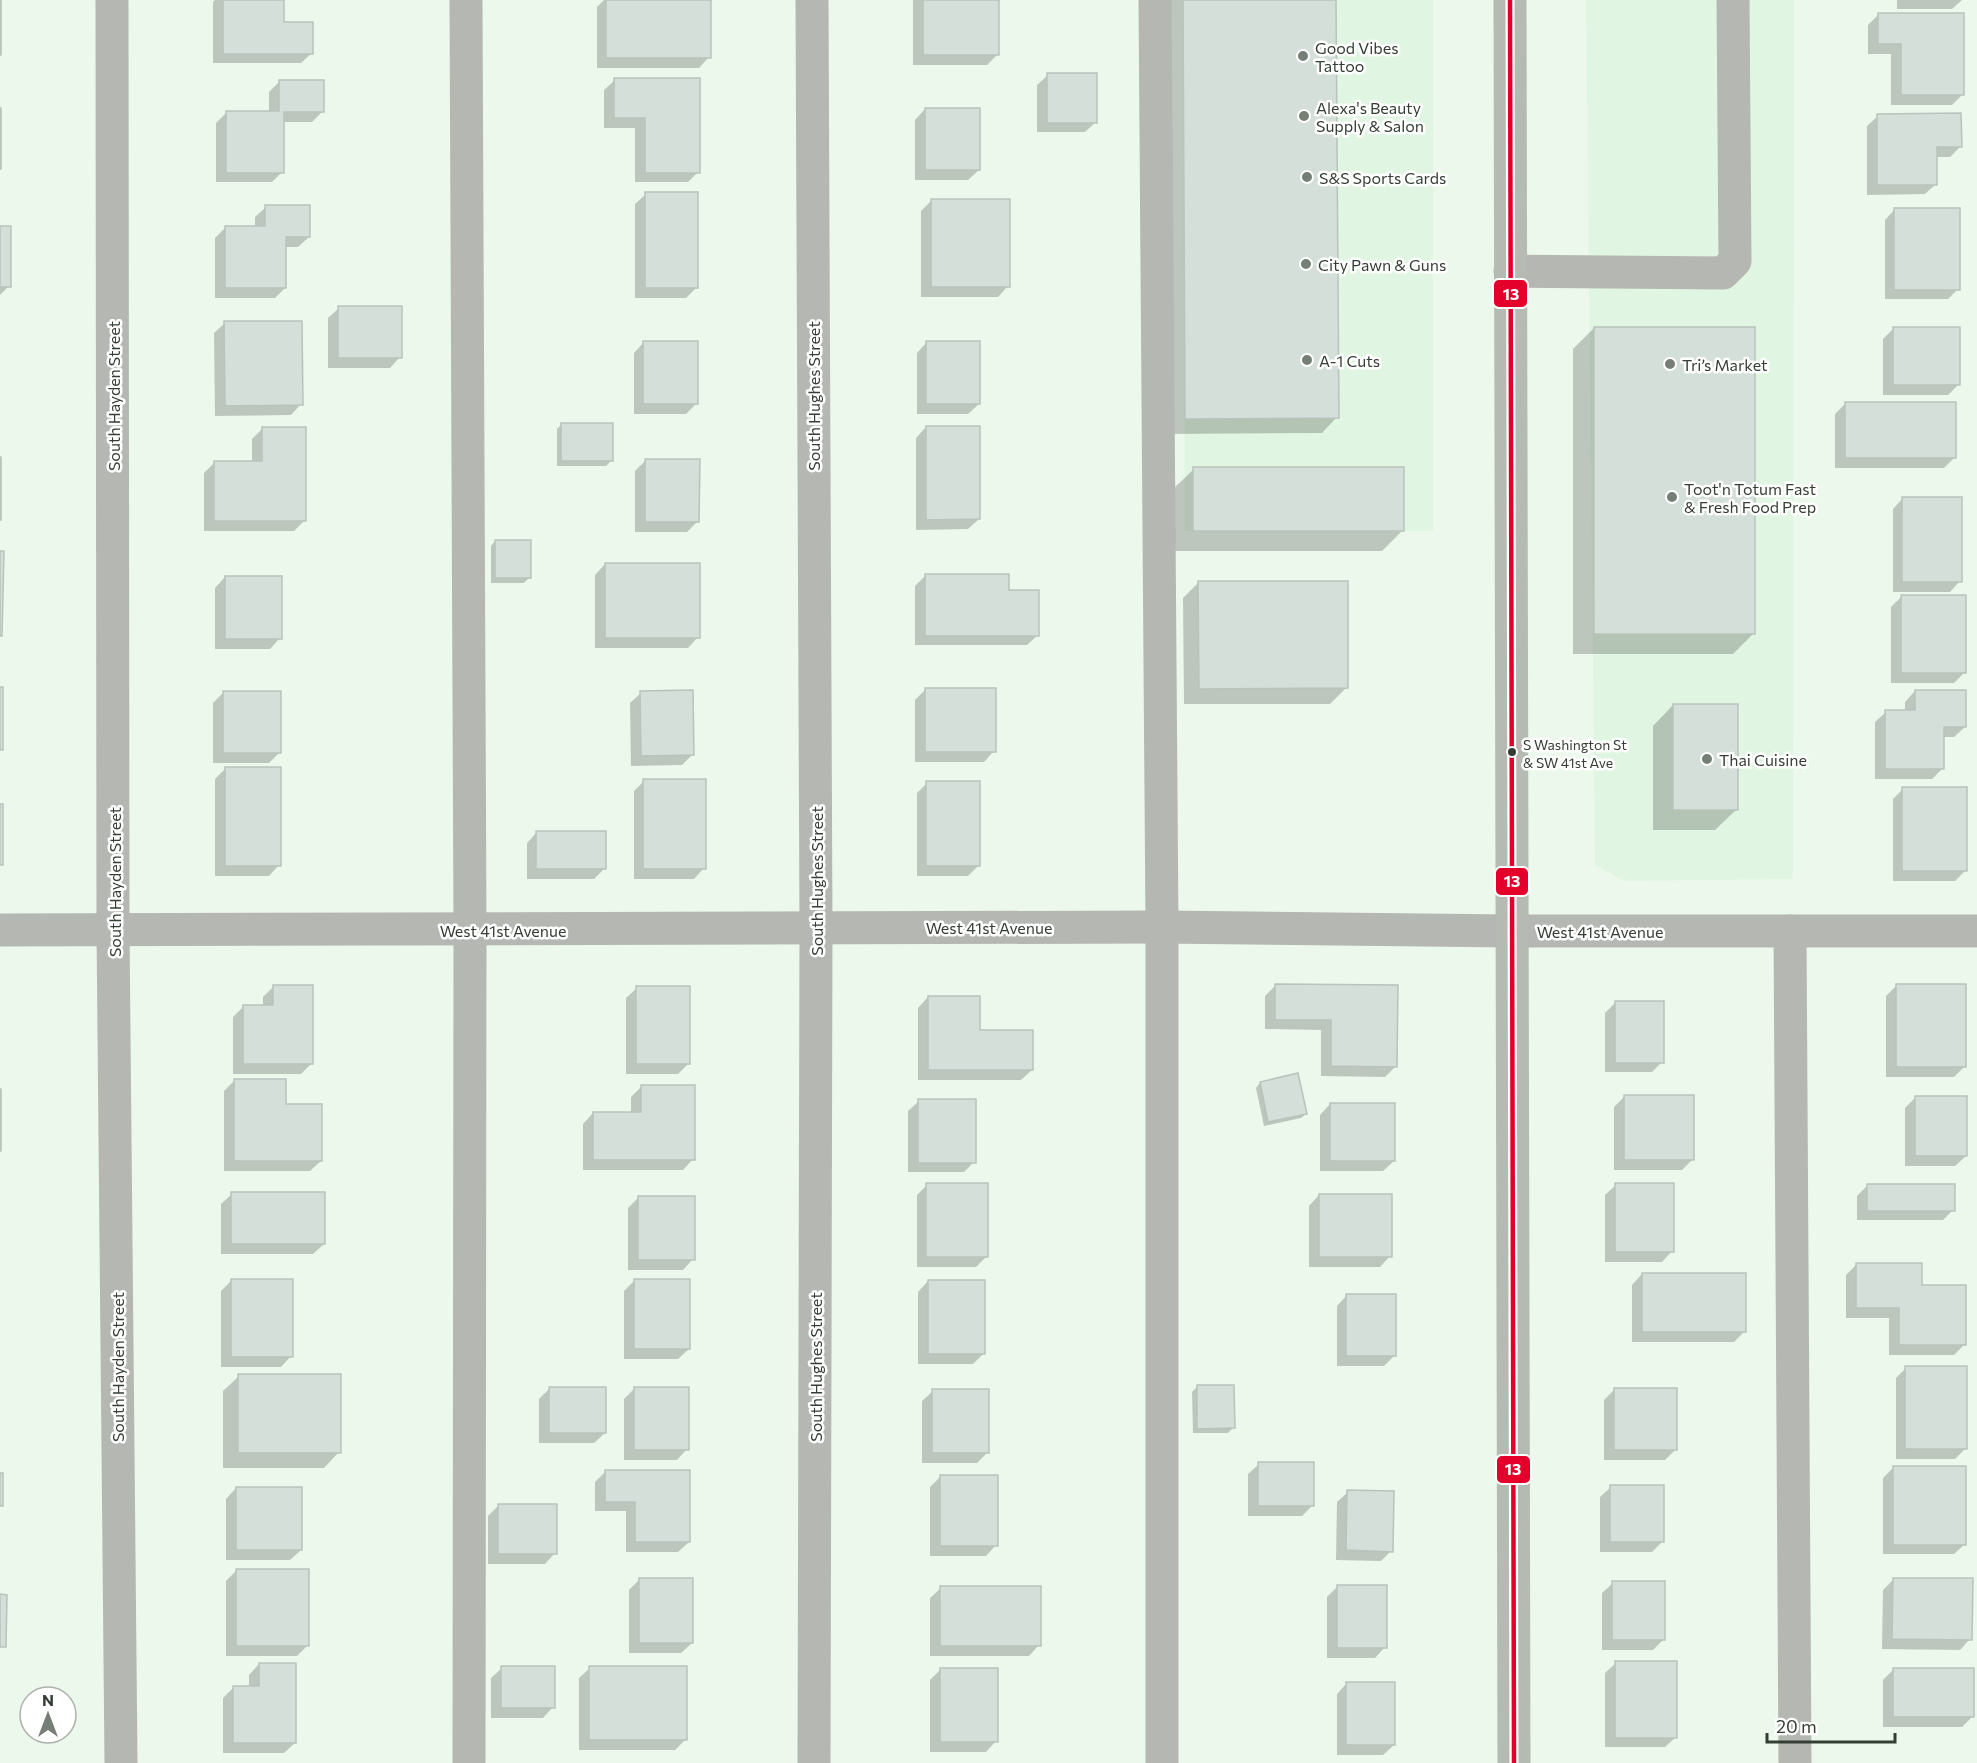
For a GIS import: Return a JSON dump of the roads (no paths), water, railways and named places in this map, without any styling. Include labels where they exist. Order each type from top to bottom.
[{"type":"main road","points":[[1510,0],[1514,1763]]},
{"type":"street","name":"South Hayden Street","points":[[112,0],[114,929],[121,1763]]},
{"type":"street","points":[[466,0],[470,930],[469,1763]]},
{"type":"street","name":"South Hughes Street","points":[[812,0],[816,927],[814,1763]]},
{"type":"street","points":[[1155,0],[1162,927],[1162,1763]]},
{"type":"street","points":[[1510,271],[1723,273],[1735,261],[1732,0]]},
{"type":"street","name":"West 41st Avenue","points":[[0,930],[1162,927],[1511,931],[1977,932]]},
{"type":"street","points":[[1790,932],[1795,1763]]},
{"type":"place","name":"Good Vibes Tattoo","points":[[1303,56]]},
{"type":"place","name":"Alexa's Beauty Supply & Salon","points":[[1304,116]]},
{"type":"place","name":"S&S Sports Cards","points":[[1307,177]]},
{"type":"place","name":"City Pawn & Guns","points":[[1306,264]]},
{"type":"place","name":"A-1 Cuts","points":[[1307,360]]},
{"type":"place","name":"Tri’s Market","points":[[1670,364]]},
{"type":"place","name":"Toot'n Totum Fast & Fresh Food Prep","points":[[1672,497]]},
{"type":"place","name":"S Washington St & SW 41st Ave","points":[[1512,752]]},
{"type":"place","name":"Thai Cuisine","points":[[1707,759]]}]
